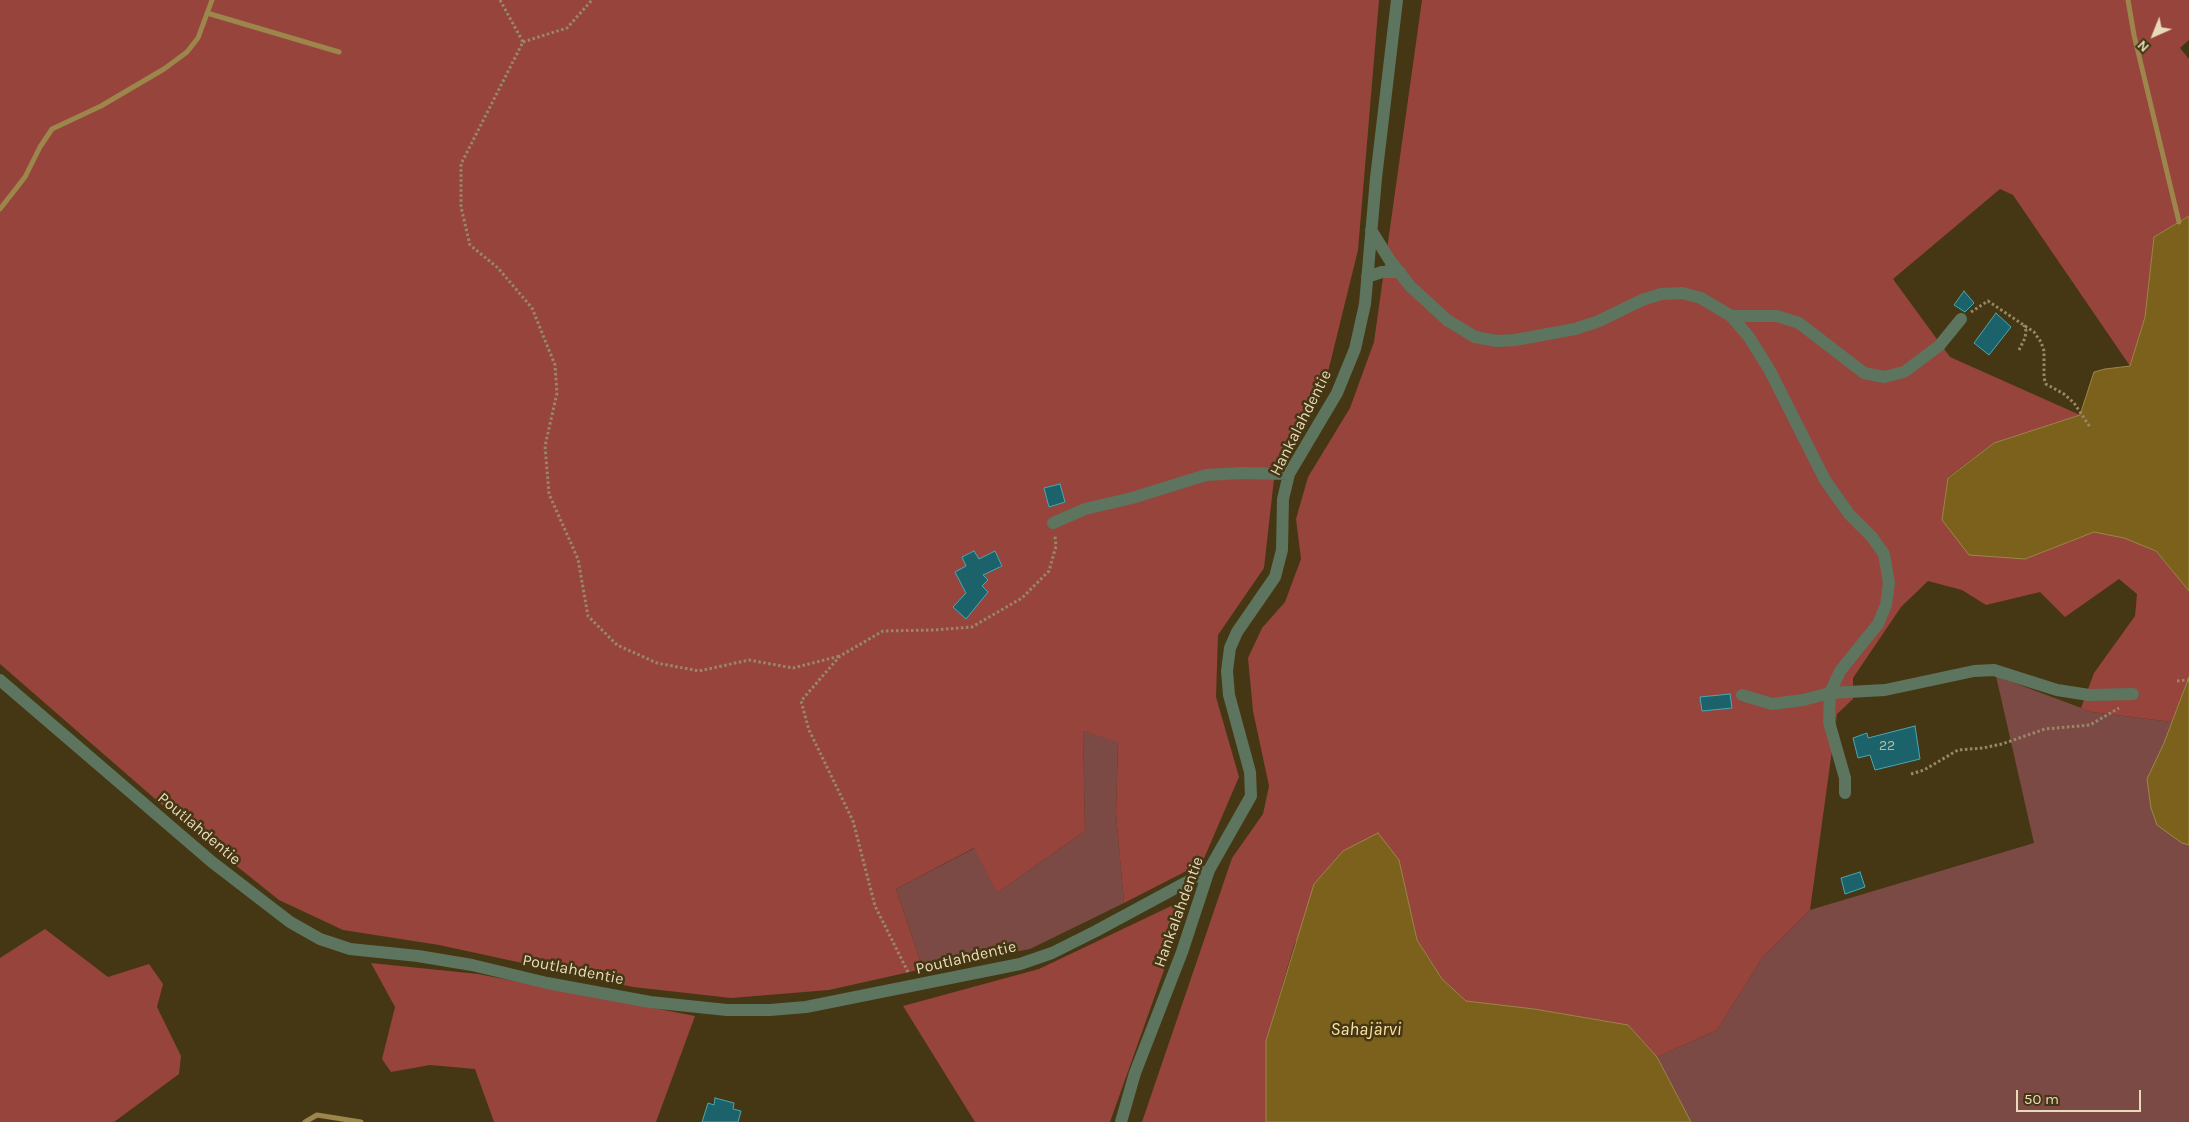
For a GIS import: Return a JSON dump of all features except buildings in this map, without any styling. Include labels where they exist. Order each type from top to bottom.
[{"type":"street","name":"Hankalahdentie","points":[[1121,1122],[1135,1073],[1182,952],[1209,870],[1250,796],[1250,772],[1229,695],[1227,671],[1230,648],[1238,632],[1275,577],[1282,550],[1283,499],[1289,474],[1337,393],[1355,349],[1365,304],[1371,230],[1397,0]]},
{"type":"street","points":[[1371,230],[1389,259],[1410,286],[1447,320],[1475,337],[1497,341],[1515,340],[1576,329],[1599,321],[1642,300],[1661,294],[1682,293],[1701,298],[1731,316],[1749,337],[1769,369],[1825,480],[1849,514],[1872,537],[1884,554],[1889,583],[1886,605],[1878,624],[1840,671],[1830,693],[1829,722],[1845,778],[1845,793]]},
{"type":"street","points":[[1367,277],[1382,272],[1400,272]]},
{"type":"street","points":[[1731,316],[1777,316],[1799,323],[1864,373],[1884,377],[1904,372],[1939,346],[1961,318]]},
{"type":"street","points":[[1053,523],[1085,508],[1132,498],[1206,475],[1241,473],[1289,474]]},
{"type":"street","points":[[1742,695],[1772,704],[1803,700],[1830,693],[1885,690],[1974,671],[1994,670],[2057,690],[2089,695],[2134,694]]},
{"type":"street","name":"Poutlahdentie","points":[[0,680],[212,862],[283,917],[320,939],[350,949],[418,956],[472,965],[547,983],[650,1002],[727,1010],[770,1010],[806,1007],[1020,964],[1052,953],[1209,870]]},
{"type":"path","points":[[500,0],[523,42]]},
{"type":"path","points":[[592,0],[567,28],[523,42],[461,164],[461,207],[470,245],[498,268],[532,308],[556,365],[556,393],[545,446],[548,494],[578,559],[588,616],[617,644],[657,663],[698,671],[749,660],[793,668],[840,656],[883,631],[972,627],[1022,598],[1049,572],[1056,546],[1053,523]]},
{"type":"path","points":[[1961,318],[1988,301],[2034,332],[2041,342],[2044,351],[2044,378],[2046,384],[2050,388],[2064,394],[2074,403],[2090,427]]},
{"type":"path","points":[[2019,350],[2025,338],[2024,324]]},
{"type":"path","points":[[840,656],[801,701],[809,730],[853,821],[875,906],[915,986]]},
{"type":"path","points":[[2177,681],[2189,680]]},
{"type":"path","points":[[1911,774],[1924,770],[1958,750],[2002,744],[2045,729],[2090,725],[2116,711],[2134,694]]},
{"type":"shaded area","points":[[0,0],[1379,0],[1358,250],[1324,388],[1276,461],[1264,568],[1218,635],[1216,697],[1239,777],[1202,863],[1124,903],[1116,814],[1118,742],[1083,731],[1085,831],[997,893],[974,848],[896,889],[923,969],[829,990],[731,998],[633,987],[439,945],[343,930],[279,900],[184,824],[0,664]]},
{"type":"shaded area","points":[[1422,0],[2189,0],[2189,40],[2180,48],[2189,59],[2189,216],[2154,237],[2145,317],[2130,366],[2013,195],[2000,189],[1893,279],[1950,357],[2080,415],[1994,443],[1948,477],[1942,520],[2025,559],[2094,532],[2124,538],[2156,551],[2189,591],[2189,677],[2172,722],[2092,712],[2081,708],[2094,673],[2135,616],[2137,594],[2119,579],[2065,617],[2040,592],[1986,605],[1962,590],[1928,581],[1901,607],[1853,678],[1853,699],[1837,714],[1810,910],[1763,957],[1717,1030],[1657,1057],[1628,1025],[1534,1009],[1466,1001],[1442,979],[1417,940],[1399,860],[1295,942],[1266,1041],[1266,1122],[1142,1122],[1232,858],[1263,814],[1269,786],[1253,711],[1248,658],[1262,628],[1285,602],[1301,559],[1296,519],[1308,477],[1350,408],[1374,342]]},
{"type":"shaded area","points":[[1996,676],[2092,712],[2172,722],[2189,677],[2189,1122],[1691,1122],[1657,1057],[1717,1030],[1763,957],[1810,910],[2034,843]]},
{"type":"shaded area","points":[[1083,731],[1118,741],[1116,814],[1124,903],[1030,949],[923,969],[896,889],[975,848],[997,893],[1085,831]]},
{"type":"shaded area","points":[[1190,897],[1110,1122],[975,1122],[903,1006],[1039,969]]},
{"type":"shaded area","points":[[45,929],[108,977],[149,964],[163,984],[157,1007],[181,1056],[179,1074],[114,1122],[0,1122],[0,958]]},
{"type":"shaded area","points":[[371,963],[478,974],[695,1016],[656,1122],[494,1122],[475,1069],[430,1065],[391,1072],[382,1059],[395,1007]]},
{"type":"water","points":[[2189,216],[2189,591],[2156,551],[2124,538],[2094,532],[2025,559],[1969,555],[1942,520],[1948,478],[1994,443],[2080,415],[2094,372],[2130,366],[2145,317],[2154,237]]},
{"type":"water","points":[[2189,677],[2189,845],[2182,843],[2157,825],[2151,808],[2147,779],[2164,743]]},
{"type":"water","name":"Sahajärvi","points":[[1378,833],[1399,860],[1417,940],[1442,979],[1466,1001],[1534,1009],[1628,1025],[1657,1057],[1691,1122],[1266,1122],[1266,1041],[1314,884],[1343,851]]},
{"type":"waterway","points":[[0,209],[25,177],[40,147],[52,129],[101,106],[164,69],[187,52],[198,38],[212,0]]},
{"type":"waterway","points":[[2128,0],[2134,35],[2179,222]]},
{"type":"waterway","points":[[207,13],[339,52]]},
{"type":"waterway","points":[[305,1122],[317,1115],[361,1122]]}]
